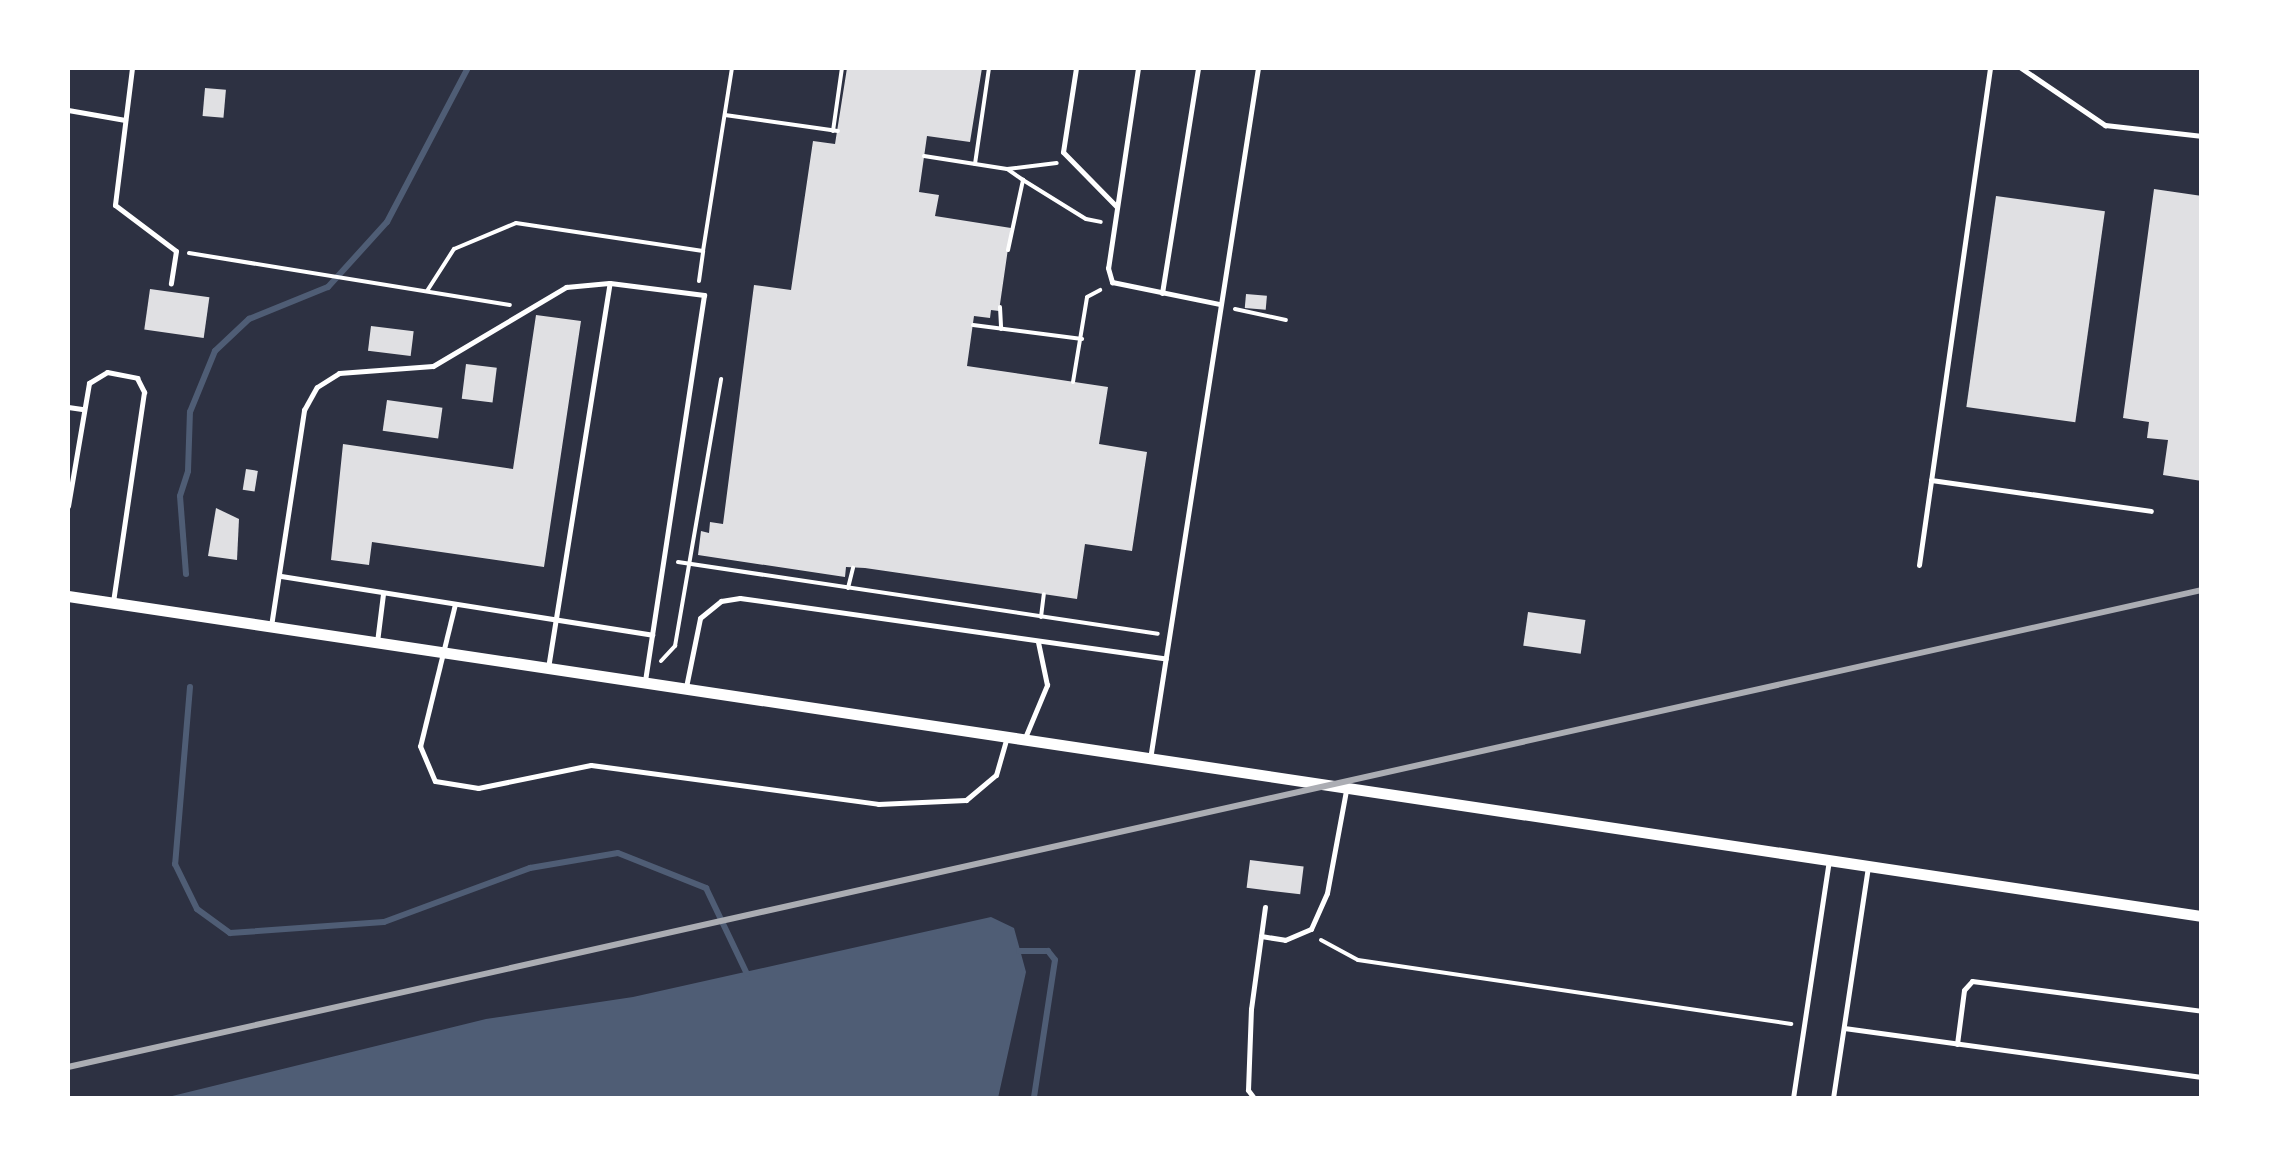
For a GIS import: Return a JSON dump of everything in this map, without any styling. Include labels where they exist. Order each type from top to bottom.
[{"type":"street","points":[[68,596],[1149,762],[1829,858],[2202,916]]},
{"type":"lane","points":[[132,68],[115,205],[176,251],[171,284]]},
{"type":"lane","points":[[1076,68],[1063,152],[1116,206]]},
{"type":"lane","points":[[1138,68],[1116,206],[1112,282],[1221,304]]},
{"type":"lane","points":[[1162,293],[1198,68]]},
{"type":"lane","points":[[1149,762],[1258,68]]},
{"type":"lane","points":[[1919,564],[1990,68]]},
{"type":"lane","points":[[2021,68],[2105,125],[2202,136]]},
{"type":"lane","points":[[68,110],[125,120]]},
{"type":"lane","points":[[548,671],[610,283]]},
{"type":"lane","points":[[270,630],[304,410],[317,387],[340,374],[433,366],[524,308],[566,287],[610,283],[704,295],[644,686]]},
{"type":"lane","points":[[68,506],[82,409],[96,375],[126,373],[143,385],[113,604]]},
{"type":"lane","points":[[68,407],[82,409]]},
{"type":"lane","points":[[1931,480],[2151,511]]},
{"type":"lane","points":[[281,576],[652,635]]},
{"type":"lane","points":[[376,646],[384,592]]},
{"type":"lane","points":[[685,692],[700,618],[721,601],[740,598],[1166,659]]},
{"type":"lane","points":[[455,604],[446,656],[420,746],[435,781],[478,788],[590,766],[878,804],[966,800],[996,775],[1006,740]]},
{"type":"lane","points":[[1022,742],[1047,685],[1038,640]]},
{"type":"lane","points":[[1261,936],[1285,940],[1311,929],[1327,892],[1346,790]]},
{"type":"lane","points":[[1792,1098],[1829,858]]},
{"type":"lane","points":[[1833,1098],[1868,864]]},
{"type":"lane","points":[[1254,1098],[1248,1090],[1251,1009],[1265,908]]},
{"type":"lane","points":[[1956,1044],[1964,990],[1972,981],[2202,1011]]},
{"type":"lane","points":[[1844,1028],[2202,1077]]},
{"type":"path","points":[[697,294],[732,68]]},
{"type":"path","points":[[725,115],[835,131],[842,68]]},
{"type":"path","points":[[975,164],[989,68]]},
{"type":"path","points":[[924,156],[1007,169],[1070,162]]},
{"type":"path","points":[[1007,169],[1086,220],[1114,224]]},
{"type":"path","points":[[1008,250],[1023,180]]},
{"type":"path","points":[[427,291],[454,249],[516,223],[703,251]]},
{"type":"path","points":[[176,251],[524,308]]},
{"type":"path","points":[[1073,382],[1088,297],[1112,282]]},
{"type":"path","points":[[1221,304],[1286,320]]},
{"type":"path","points":[[1000,307],[1001,329]]},
{"type":"path","points":[[972,325],[1082,339]]},
{"type":"path","points":[[647,666],[664,660],[675,646],[686,563],[721,379]]},
{"type":"path","points":[[663,562],[1169,636]]},
{"type":"path","points":[[848,588],[853,568]]},
{"type":"path","points":[[1042,618],[1044,594]]},
{"type":"path","points":[[1311,929],[1331,950],[1358,960],[1804,1026]]},
{"type":"water","points":[[991,917],[1014,928],[1026,972],[998,1098],[164,1098],[486,1019],[633,997]]},
{"type":"building","points":[[847,68],[982,68],[970,142],[927,136],[919,192],[939,195],[935,216],[1011,228],[999,311],[991,310],[990,318],[974,316],[967,366],[1108,387],[1099,444],[1147,452],[1132,551],[1085,544],[1077,599],[865,568],[846,567],[845,577],[698,555],[701,531],[709,533],[710,522],[723,524],[754,285],[791,290],[813,141],[835,144]]},
{"type":"building","points":[[205,88],[226,90],[223,118],[203,116]]},
{"type":"building","points":[[2154,189],[2202,196],[2202,481],[2163,475],[2168,440],[2147,438],[2149,422],[2123,418]]},
{"type":"building","points":[[1996,196],[2105,211],[2075,422],[1966,407]]},
{"type":"building","points":[[150,289],[209,297],[204,338],[144,330]]},
{"type":"building","points":[[1246,294],[1267,296],[1266,310],[1245,308]]},
{"type":"building","points":[[536,315],[581,321],[544,567],[372,542],[369,565],[331,560],[343,444],[513,469]]},
{"type":"building","points":[[371,326],[414,331],[411,356],[368,351]]},
{"type":"building","points":[[466,364],[497,368],[493,403],[462,399]]},
{"type":"building","points":[[387,400],[442,408],[438,438],[383,431]]},
{"type":"building","points":[[246,469],[258,471],[255,492],[243,490]]},
{"type":"building","points":[[216,508],[239,519],[237,560],[208,556]]},
{"type":"building","points":[[1528,612],[1585,620],[1581,654],[1523,646]]},
{"type":"building","points":[[1250,860],[1304,867],[1300,894],[1247,888]]},
{"type":"waterway","points":[[186,574],[180,496],[188,471],[190,412],[215,351],[249,319],[328,287],[387,222],[468,68]]},
{"type":"waterway","points":[[190,687],[175,864],[197,909],[230,933],[384,922],[530,868],[618,853],[706,888],[747,974]]},
{"type":"waterway","points":[[1019,951],[1048,951],[1055,960],[1034,1098]]},
{"type":"railway","points":[[68,1067],[2202,590]]}]
